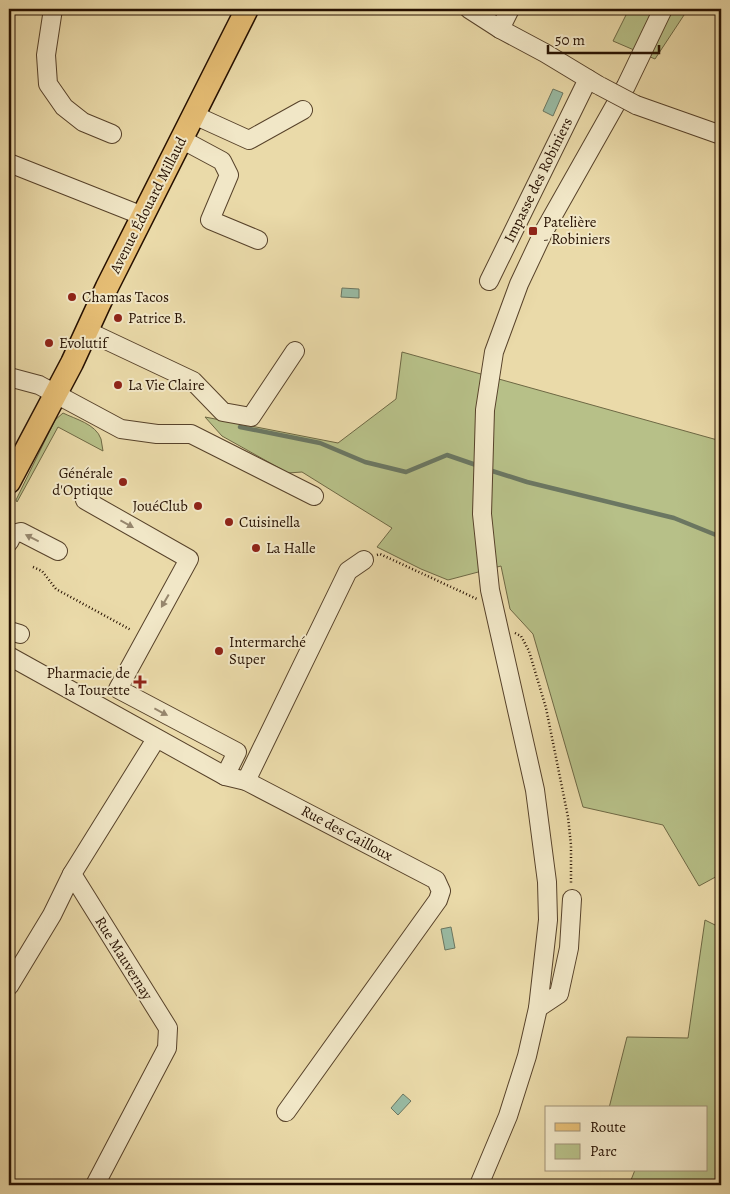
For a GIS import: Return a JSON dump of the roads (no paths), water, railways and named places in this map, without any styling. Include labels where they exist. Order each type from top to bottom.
[{"type":"main road","name":"Avenue Édouard Millaud","points":[[9,482],[88,331],[107,287],[247,9]]},
{"type":"street","points":[[53,9],[46,55],[48,84],[64,107],[82,122],[112,134]]},
{"type":"street","points":[[470,9],[500,29],[636,105],[721,135]]},
{"type":"street","points":[[500,29],[510,9]]},
{"type":"street","points":[[479,1185],[508,1116],[527,1056],[538,1008],[548,920],[547,882],[535,790],[493,600],[482,514],[485,410],[494,352],[519,284],[543,234],[626,86],[663,9]]},
{"type":"street","name":"Impasse des Robiniers","points":[[489,281],[594,82]]},
{"type":"street","points":[[194,115],[248,140],[303,110]]},
{"type":"street","points":[[181,139],[222,161],[229,176],[210,220],[258,240]]},
{"type":"street","points":[[9,163],[143,216]]},
{"type":"street","points":[[88,331],[193,381],[223,412],[251,417],[295,351]]},
{"type":"street","points":[[9,377],[39,385],[121,429],[157,434],[191,434],[314,496]]},
{"type":"street","points":[[85,500],[189,559],[118,689],[237,752],[225,776]]},
{"type":"street","points":[[9,542],[13,534],[21,532],[58,551]]},
{"type":"street","points":[[246,780],[348,571],[364,560]]},
{"type":"street","name":"Rue des Cailloux","points":[[9,656],[225,776],[246,780],[436,880],[441,892],[438,900],[286,1112]]},
{"type":"street","points":[[9,986],[52,915],[72,874],[156,739]]},
{"type":"street","name":"Rue Mauvernay","points":[[72,874],[168,1028],[167,1048],[95,1185]]},
{"type":"street","points":[[538,1008],[559,994],[569,948],[572,899]]},
{"type":"waterway","points":[[240,427],[320,443],[365,462],[406,472],[447,455],[479,466]]},
{"type":"waterway","points":[[486,469],[527,482],[674,518],[721,537]]},
{"type":"place","name":"Patelière - Robiniers","points":[[533,231]]},
{"type":"place","name":"Chamas Tacos","points":[[72,297]]},
{"type":"place","name":"Patrice B.","points":[[118,318]]},
{"type":"place","name":"Evolutif","points":[[49,343]]},
{"type":"place","name":"La Vie Claire","points":[[118,385]]},
{"type":"place","name":"Générale d'Optique","points":[[123,482]]},
{"type":"place","name":"JouéClub","points":[[198,506]]},
{"type":"place","name":"Cuisinella","points":[[229,522]]},
{"type":"place","name":"La Halle","points":[[256,548]]},
{"type":"place","name":"Intermarché Super","points":[[219,651]]},
{"type":"place","name":"Pharmacie de la Tourette","points":[[140,682]]}]
